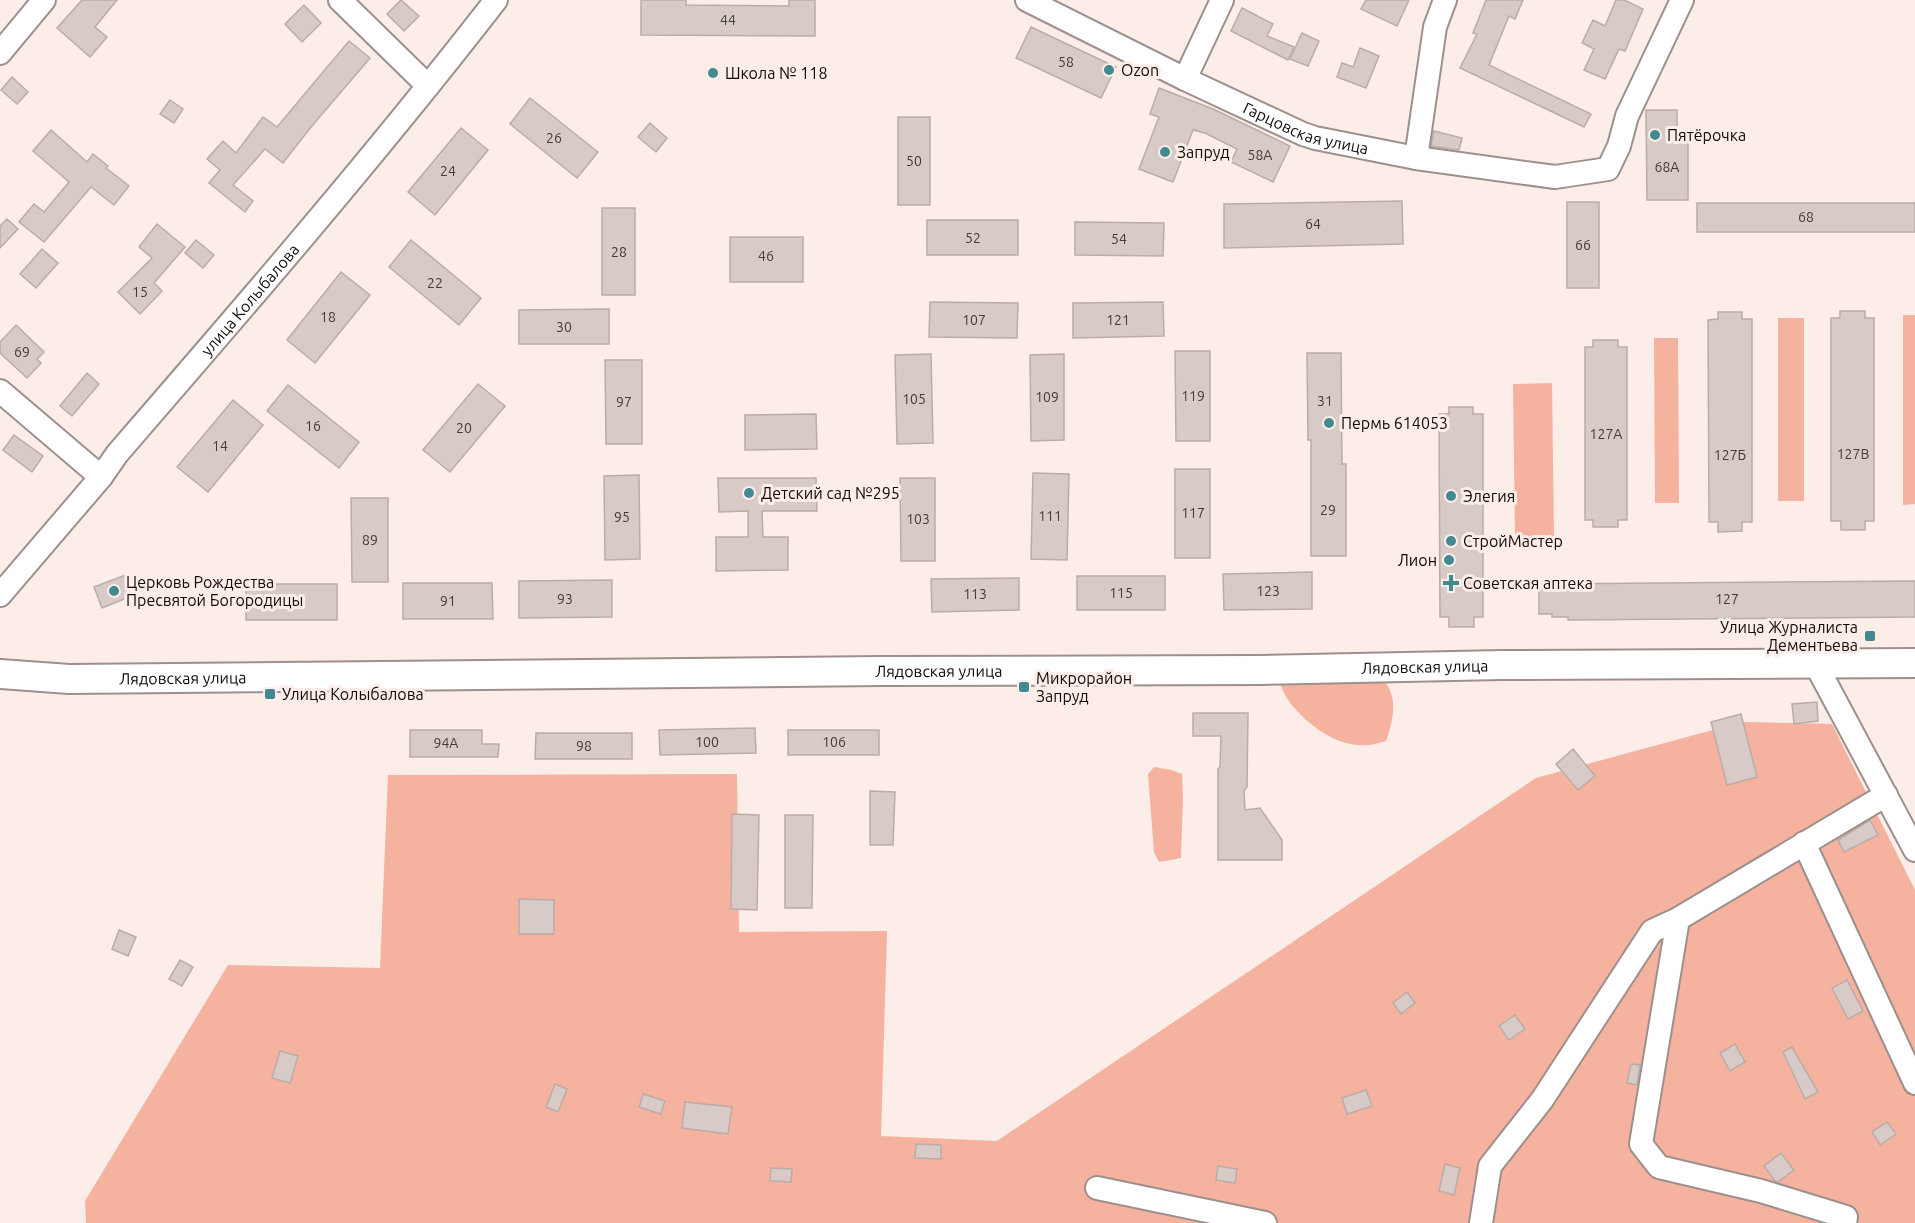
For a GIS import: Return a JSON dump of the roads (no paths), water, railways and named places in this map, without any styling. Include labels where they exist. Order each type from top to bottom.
[{"type":"main road","name":"Лядовская улица","points":[[0,674],[69,679],[1915,663]]},
{"type":"street","points":[[0,52],[44,0]]},
{"type":"street","points":[[340,0],[428,86]]},
{"type":"street","name":"улица Колыбалова","points":[[0,595],[101,477],[117,454],[235,319],[428,86],[496,0]]},
{"type":"street","name":"Гарцовская улица","points":[[1027,0],[1185,79],[1303,134],[1416,158],[1555,177],[1608,169],[1619,146],[1627,116],[1682,0]]},
{"type":"street","points":[[1185,79],[1222,0]]},
{"type":"street","points":[[1416,158],[1435,27],[1445,0]]},
{"type":"street","points":[[0,391],[101,477]]},
{"type":"street","points":[[1815,663],[1915,850]]},
{"type":"street","points":[[1481,1223],[1490,1166],[1542,1100],[1652,931],[1678,919],[1886,795]]},
{"type":"street","points":[[1804,843],[1915,1083]]},
{"type":"street","points":[[1678,919],[1641,1144],[1659,1167],[1761,1191],[1846,1217],[1845,1223]]},
{"type":"street","points":[[1097,1188],[1265,1223]]},
{"type":"place","name":"Ozon","points":[[1109,70]]},
{"type":"place","name":"Школа № 118","points":[[713,73]]},
{"type":"place","name":"Пятёрочка","points":[[1655,135]]},
{"type":"place","name":"Запруд","points":[[1165,152]]},
{"type":"place","name":"Пермь 614053","points":[[1329,423]]},
{"type":"place","name":"Детский сад №295","points":[[749,493]]},
{"type":"place","name":"Элегия","points":[[1451,496]]},
{"type":"place","name":"СтройМастер","points":[[1451,541]]},
{"type":"place","name":"Лион","points":[[1449,560]]},
{"type":"place","name":"Советская аптека","points":[[1451,583]]},
{"type":"place","name":"Церковь Рождества Пресвятой Богородицы","points":[[114,591]]},
{"type":"place","name":"Улица Журналиста Дементьева","points":[[1870,636]]},
{"type":"place","name":"Микрорайон Запруд","points":[[1024,687]]},
{"type":"place","name":"Улица Колыбалова","points":[[270,694]]}]
